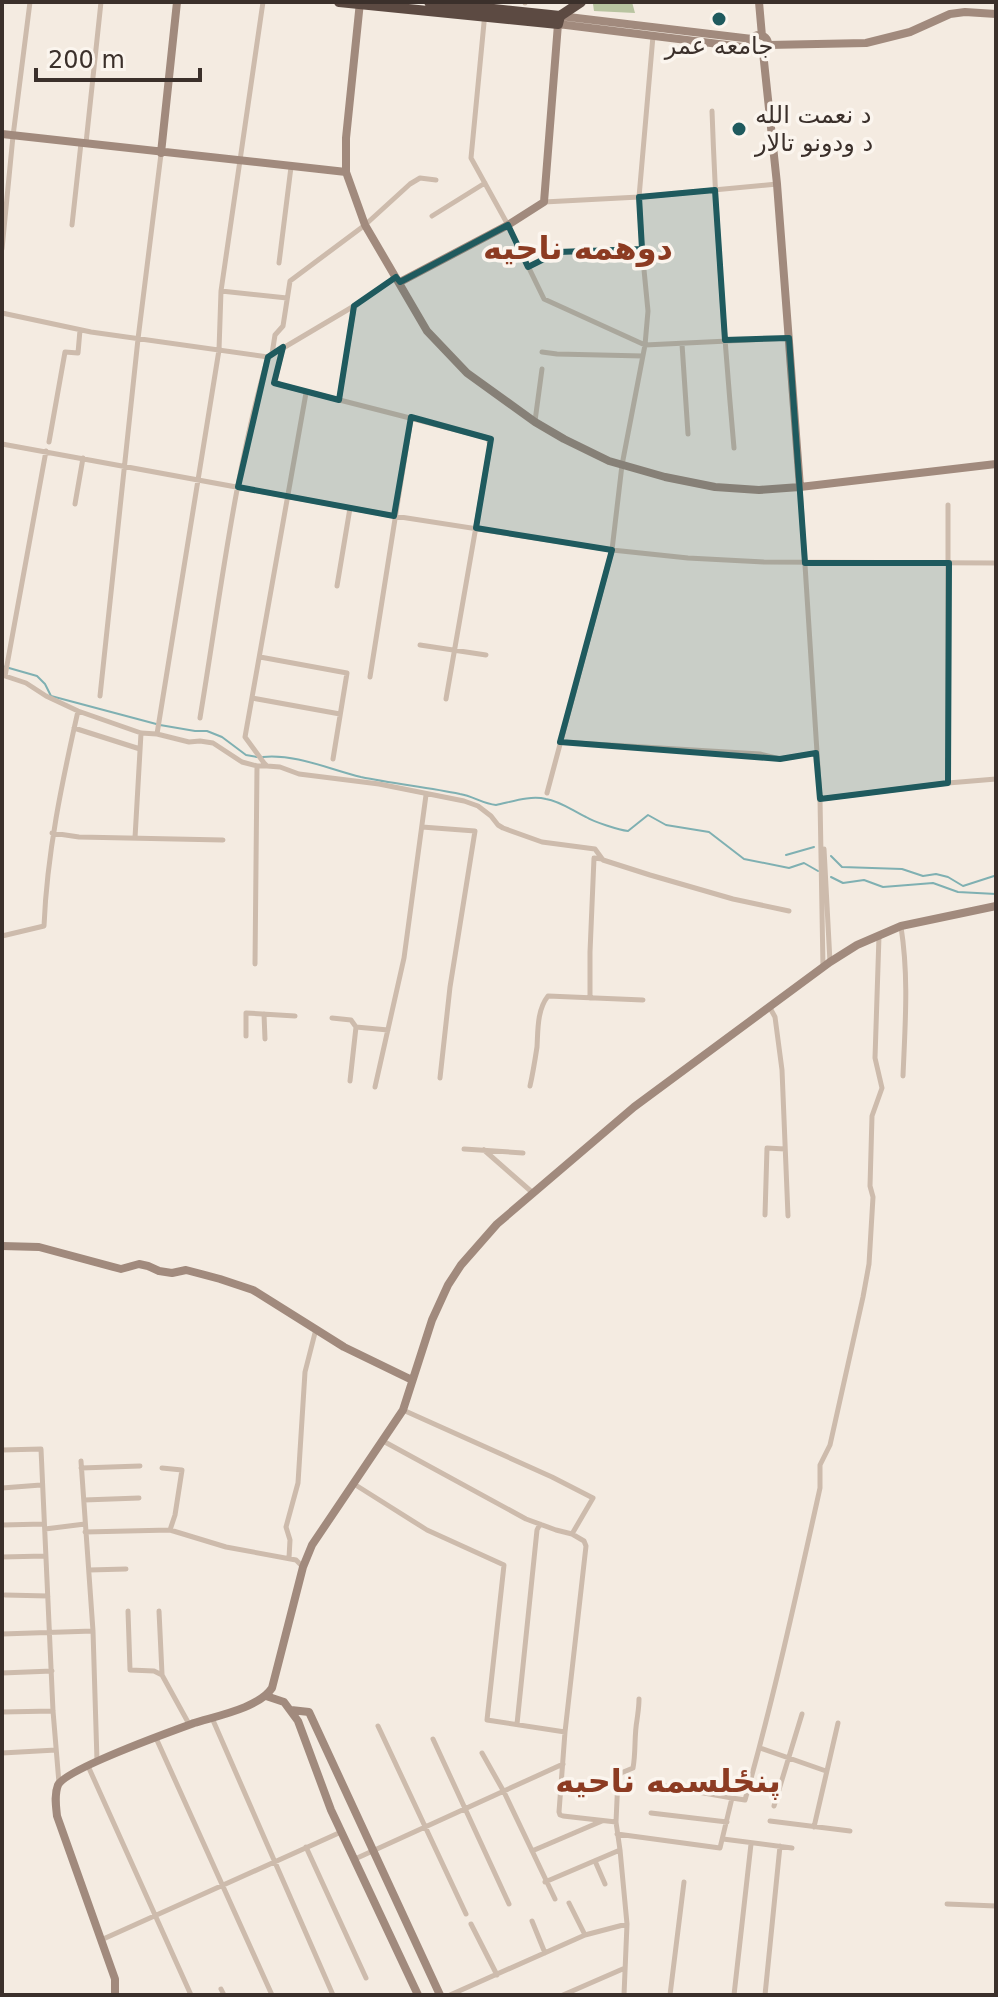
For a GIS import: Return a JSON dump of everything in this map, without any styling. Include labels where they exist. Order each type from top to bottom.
[{"type":"highway","points":[[339,2],[485,9]]},
{"type":"highway","points":[[429,2],[559,20],[581,2]]},
{"type":"main road","points":[[161,153],[177,2]]},
{"type":"main road","points":[[759,2],[762,36]]},
{"type":"main road","points":[[360,3],[346,138],[346,172],[365,225],[427,331],[467,373],[535,422],[609,461],[715,487],[759,490],[800,487],[996,464]]},
{"type":"main road","points":[[398,280],[508,225],[544,202],[559,20],[752,44],[758,53],[766,48],[866,43],[910,32],[950,14],[996,14]]},
{"type":"main road","points":[[752,44],[756,36],[767,39],[800,487]]},
{"type":"main road","points":[[2,134],[346,172]]},
{"type":"main road","points":[[115,1995],[115,1979],[57,1816],[55,1800],[59,1783],[87,1765],[266,1696],[272,1688],[303,1567],[312,1545],[403,1410],[432,1320],[454,1275],[497,1224],[634,1107],[826,965],[857,945],[901,926],[996,906]]},
{"type":"main road","points":[[2,1246],[39,1247],[121,1269],[139,1264],[172,1273],[186,1270],[253,1290],[344,1347],[412,1380]]},
{"type":"main road","points":[[266,1696],[284,1702],[298,1721],[331,1810],[417,1993]]},
{"type":"main road","points":[[291,1710],[309,1712],[440,1995]]},
{"type":"street","points":[[2,249],[30,2]]},
{"type":"street","points":[[72,225],[101,2]]},
{"type":"street","points":[[157,734],[219,350],[221,291],[263,2]]},
{"type":"street","points":[[485,9],[471,158],[544,299],[645,345],[789,338]]},
{"type":"street","points":[[547,793],[612,550],[622,465],[645,345],[648,311],[639,197],[654,31]]},
{"type":"street","points":[[712,111],[734,448]]},
{"type":"street","points":[[100,696],[161,153]]},
{"type":"street","points":[[279,263],[291,166]]},
{"type":"street","points":[[200,718],[238,487],[275,335],[283,326],[288,285],[293,278],[365,225],[410,184],[420,178],[436,180]]},
{"type":"street","points":[[432,216],[485,183]]},
{"type":"street","points":[[544,202],[777,184]]},
{"type":"street","points":[[528,267],[558,252],[642,249]]},
{"type":"street","points":[[2,313],[80,330],[270,356],[398,280]]},
{"type":"street","points":[[221,291],[287,298]]},
{"type":"street","points":[[339,400],[354,306]]},
{"type":"street","points":[[49,442],[65,352],[78,353],[80,330]]},
{"type":"street","points":[[682,344],[688,434]]},
{"type":"street","points":[[283,347],[275,381],[281,385],[488,438],[490,446],[446,699]]},
{"type":"street","points":[[542,352],[643,356]]},
{"type":"street","points":[[535,422],[542,369]]},
{"type":"street","points":[[265,764],[245,737],[306,393]]},
{"type":"street","points":[[370,677],[411,417]]},
{"type":"street","points":[[2,444],[440,524],[612,550],[688,558],[805,563],[996,563]]},
{"type":"street","points":[[46,451],[5,672],[78,711],[141,733],[213,743],[242,762],[257,766],[265,764],[299,774],[379,784],[464,801],[478,806],[503,828],[542,842],[595,849],[603,860]]},
{"type":"street","points":[[75,504],[83,458]]},
{"type":"street","points":[[800,487],[820,799],[826,965]]},
{"type":"street","points":[[948,505],[948,783]]},
{"type":"street","points":[[337,586],[350,508]]},
{"type":"street","points":[[420,645],[486,655]]},
{"type":"street","points":[[260,657],[347,673],[333,759]]},
{"type":"street","points":[[252,698],[340,714]]},
{"type":"street","points":[[2,936],[44,926],[52,833],[78,711]]},
{"type":"street","points":[[74,728],[140,749]]},
{"type":"street","points":[[135,838],[141,733]]},
{"type":"street","points":[[560,742],[760,754],[780,759],[816,753]]},
{"type":"street","points":[[255,964],[257,766]]},
{"type":"street","points":[[820,799],[996,779]]},
{"type":"street","points":[[375,1087],[404,958],[426,795]]},
{"type":"street","points":[[422,827],[475,831],[450,987],[440,1078]]},
{"type":"street","points":[[52,833],[79,837],[223,840]]},
{"type":"street","points":[[590,998],[594,858],[733,899],[789,911]]},
{"type":"street","points":[[901,926],[906,995],[903,1076]]},
{"type":"street","points":[[659,1785],[745,1800],[772,1704],[817,1503],[820,1465],[830,1445],[869,1264],[873,1197],[870,1186],[872,1116],[882,1088],[875,1058],[879,935]]},
{"type":"street","points":[[530,1086],[539,1016],[548,996],[643,1000]]},
{"type":"street","points":[[770,1008],[775,1017],[782,1070],[788,1216]]},
{"type":"street","points":[[246,1036],[246,1013],[295,1016]]},
{"type":"street","points":[[264,1014],[265,1039]]},
{"type":"street","points":[[332,1018],[351,1020],[356,1027],[350,1081]]},
{"type":"street","points":[[356,1027],[388,1030]]},
{"type":"street","points":[[765,1215],[767,1148],[785,1149]]},
{"type":"street","points":[[464,1149],[523,1153]]},
{"type":"street","points":[[484,1150],[533,1193]]},
{"type":"street","points":[[289,1558],[290,1540],[286,1527],[298,1483],[305,1372],[316,1329]]},
{"type":"street","points":[[403,1410],[593,1498],[572,1534]]},
{"type":"street","points":[[383,1441],[526,1519],[584,1541],[586,1546],[565,1732],[560,1815],[616,1822]]},
{"type":"street","points":[[2,1450],[41,1449],[59,1783]]},
{"type":"street","points":[[81,1461],[93,1631],[97,1762]]},
{"type":"street","points":[[81,1468],[140,1466]]},
{"type":"street","points":[[162,1468],[182,1470],[170,1530]]},
{"type":"street","points":[[354,1484],[427,1530],[504,1565],[487,1720],[565,1732]]},
{"type":"street","points":[[2,1488],[41,1485]]},
{"type":"street","points":[[84,1500],[139,1498]]},
{"type":"street","points":[[2,1525],[85,1524]]},
{"type":"street","points":[[517,1724],[540,1524]]},
{"type":"street","points":[[85,1532],[170,1530],[226,1547],[289,1558],[303,1567]]},
{"type":"street","points":[[2,1557],[45,1556]]},
{"type":"street","points":[[89,1570],[126,1569]]},
{"type":"street","points":[[5,1595],[48,1596]]},
{"type":"street","points":[[128,1611],[130,1670],[154,1671],[162,1675]]},
{"type":"street","points":[[159,1611],[162,1675],[189,1725]]},
{"type":"street","points":[[2,1634],[93,1631]]},
{"type":"street","points":[[2,1673],[52,1671]]},
{"type":"street","points":[[624,1995],[627,1924],[616,1822],[618,1778],[621,1773],[633,1768],[639,1699]]},
{"type":"street","points":[[2,1712],[53,1711]]},
{"type":"street","points":[[774,1806],[802,1714]]},
{"type":"street","points":[[212,1717],[333,1995]]},
{"type":"street","points":[[814,1827],[838,1723]]},
{"type":"street","points":[[378,1726],[466,1914]]},
{"type":"street","points":[[156,1738],[272,1995]]},
{"type":"street","points":[[433,1739],[509,1904]]},
{"type":"street","points":[[760,1748],[826,1771]]},
{"type":"street","points":[[2,1753],[56,1750]]},
{"type":"street","points":[[482,1753],[555,1899]]},
{"type":"street","points":[[355,1859],[563,1764]]},
{"type":"street","points":[[87,1765],[191,1995]]},
{"type":"street","points":[[617,1834],[720,1848],[732,1798]]},
{"type":"street","points":[[651,1813],[727,1822]]},
{"type":"street","points":[[532,1851],[603,1820]]},
{"type":"street","points":[[770,1821],[850,1831]]},
{"type":"street","points":[[101,1940],[341,1831]]},
{"type":"street","points":[[723,1839],[792,1848]]},
{"type":"street","points":[[734,1995],[751,1844]]},
{"type":"street","points":[[765,1995],[780,1846]]},
{"type":"street","points":[[306,1847],[366,1978]]},
{"type":"street","points":[[545,1882],[620,1850]]},
{"type":"street","points":[[595,1861],[605,1884]]},
{"type":"street","points":[[670,1995],[684,1882]]},
{"type":"street","points":[[569,1903],[585,1935]]},
{"type":"street","points":[[947,1904],[996,1906]]},
{"type":"street","points":[[532,1921],[545,1953]]},
{"type":"street","points":[[471,1924],[497,1975]]},
{"type":"street","points":[[450,1995],[585,1935],[627,1924]]},
{"type":"street","points":[[563,1995],[625,1968]]},
{"type":"street","points":[[406,1995],[417,1993]]},
{"type":"highlighted area","points":[[715,190],[725,340],[789,338],[805,563],[949,563],[948,783],[820,799],[816,753],[780,759],[560,742],[612,550],[476,528],[491,439],[411,417],[394,516],[238,487],[268,357],[283,347],[274,383],[339,400],[354,306],[396,277],[400,282],[508,225],[528,267],[558,252],[642,249],[639,197]]},
{"type":"green space","points":[[595,2],[632,2],[635,13],[594,11]]},
{"type":"waterway","points":[[2,666],[37,676],[51,696],[160,725],[207,731],[222,737],[246,755],[257,757]]},
{"type":"waterway","points":[[263,757],[300,760],[361,777],[465,795],[496,805],[527,798],[546,799],[595,821],[628,831],[648,815],[666,825],[709,832],[744,859],[789,868],[804,863],[818,871]]},
{"type":"waterway","points":[[786,855],[814,847]]},
{"type":"waterway","points":[[831,856],[842,867],[902,869],[923,876],[936,874],[963,886],[996,877]]},
{"type":"waterway","points":[[831,877],[843,883],[864,880],[883,887],[933,883],[958,892],[996,894]]},
{"type":"place","name":"جامعه عمر","points":[[719,19]]},
{"type":"place","name":"د نعمت الله د ودونو تالار","points":[[739,129]]},
{"type":"district","name":"دوهمه ناحیه","points":[[578,248]]},
{"type":"district","name":"پنځلسمه ناحیه","points":[[668,1781]]}]
